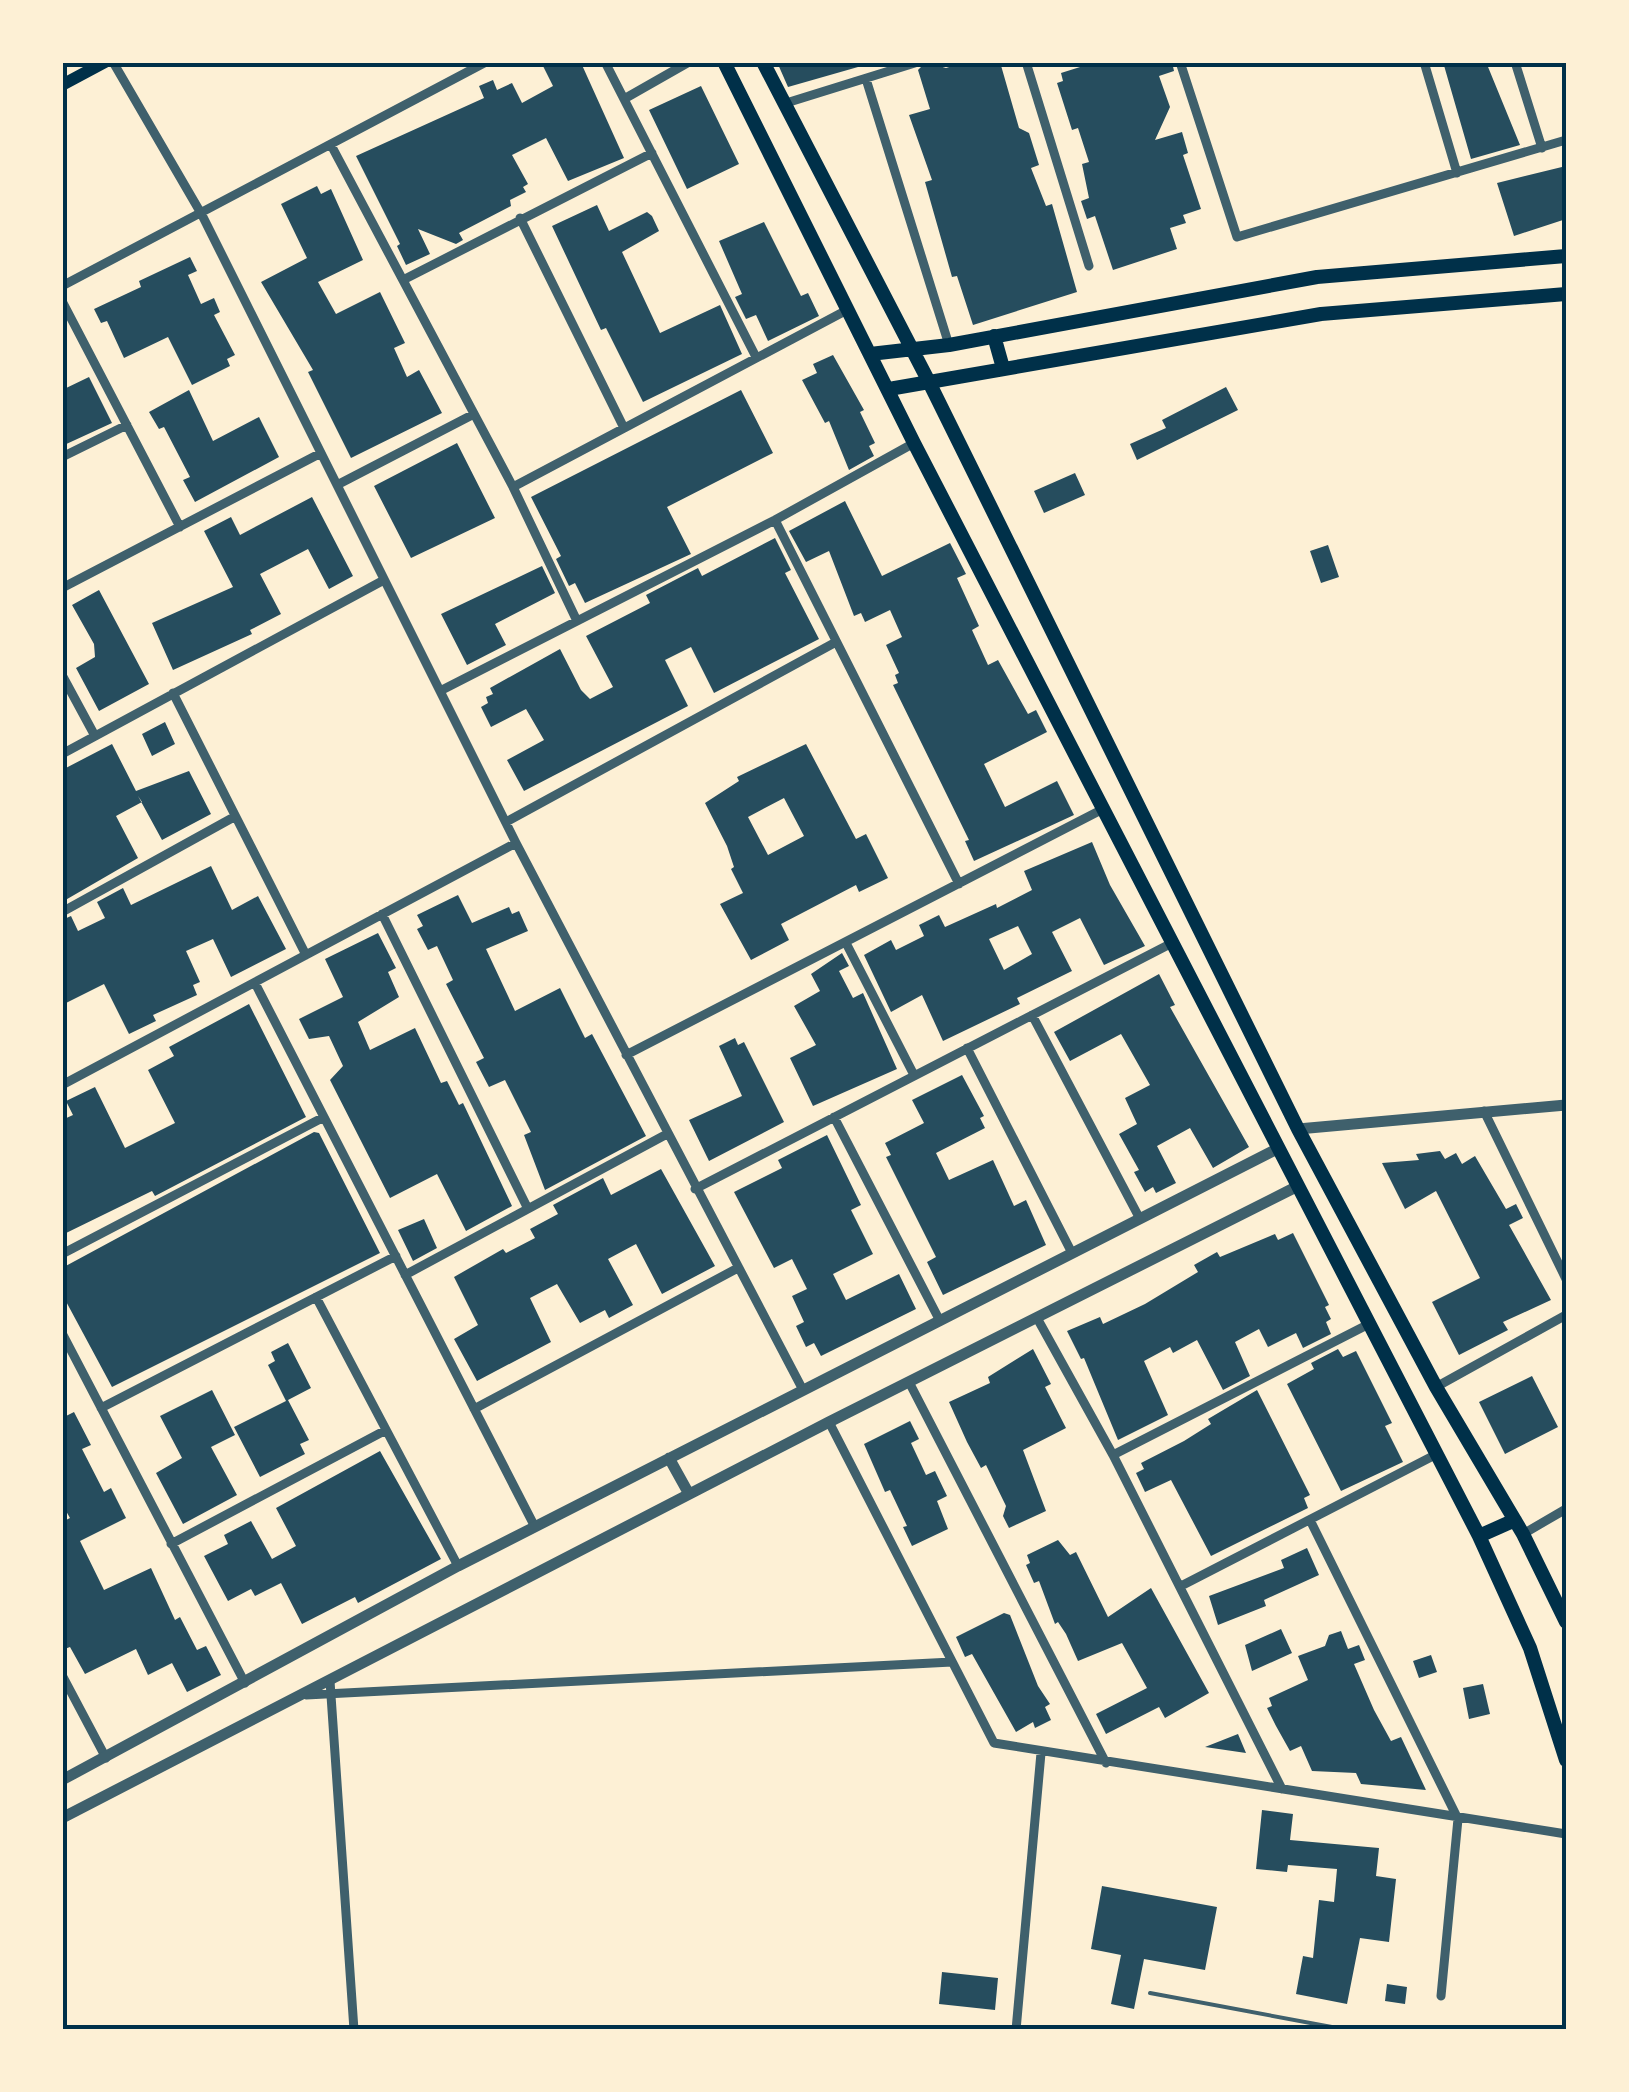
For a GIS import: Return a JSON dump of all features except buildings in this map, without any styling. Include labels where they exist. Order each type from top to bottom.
[{"type":"main road","points":[[62,85],[106,62]]},
{"type":"main road","points":[[724,62],[914,443],[1480,1536],[1530,1648],[1566,1760]]},
{"type":"main road","points":[[763,62],[928,380],[1298,1129],[1436,1387],[1523,1534],[1566,1622]]},
{"type":"main road","points":[[870,354],[949,345],[1317,276],[1566,256]]},
{"type":"main road","points":[[890,389],[1321,314],[1566,294]]},
{"type":"main road","points":[[994,336],[1003,368]]},
{"type":"main road","points":[[1480,1536],[1515,1520]]},
{"type":"street","points":[[114,62],[202,214],[516,843],[803,1390]]},
{"type":"street","points":[[62,286],[486,62]]},
{"type":"street","points":[[605,62],[756,358]]},
{"type":"street","points":[[624,98],[689,62]]},
{"type":"street","points":[[783,104],[918,62]]},
{"type":"street","points":[[1026,62],[1089,266]]},
{"type":"street","points":[[1180,62],[1237,237],[1566,140]]},
{"type":"street","points":[[1424,62],[1456,173]]},
{"type":"street","points":[[1514,62],[1542,148]]},
{"type":"street","points":[[866,78],[949,345]]},
{"type":"street","points":[[332,145],[513,487],[577,621]]},
{"type":"street","points":[[403,280],[652,153]]},
{"type":"street","points":[[520,218],[624,428]]},
{"type":"street","points":[[62,301],[180,527]]},
{"type":"street","points":[[513,487],[847,310]]},
{"type":"street","points":[[337,485],[474,414]]},
{"type":"street","points":[[62,457],[127,425]]},
{"type":"street","points":[[440,691],[775,520],[914,443]]},
{"type":"street","points":[[62,588],[321,453]]},
{"type":"street","points":[[775,520],[959,884]]},
{"type":"street","points":[[62,754],[384,580]]},
{"type":"street","points":[[506,822],[836,642]]},
{"type":"street","points":[[62,675],[95,736]]},
{"type":"street","points":[[172,693],[306,955]]},
{"type":"street","points":[[626,1055],[1103,809]]},
{"type":"street","points":[[62,912],[234,817]]},
{"type":"street","points":[[62,1085],[516,843]]},
{"type":"street","points":[[382,914],[528,1209]]},
{"type":"street","points":[[846,943],[914,1075]]},
{"type":"street","points":[[695,1189],[1172,943]]},
{"type":"street","points":[[255,984],[535,1527]]},
{"type":"street","points":[[1032,1014],[1140,1219]]},
{"type":"street","points":[[967,1048],[1072,1253]]},
{"type":"street","points":[[1298,1129],[1566,1105]]},
{"type":"street","points":[[1484,1111],[1566,1280]]},
{"type":"street","points":[[62,1254],[324,1117]]},
{"type":"street","points":[[834,1117],[940,1321]]},
{"type":"street","points":[[405,1275],[666,1134]]},
{"type":"street","points":[[62,1780],[458,1566],[1278,1149]]},
{"type":"street","points":[[62,1818],[302,1695],[331,1687],[689,1494],[1296,1187]]},
{"type":"street","points":[[101,1408],[396,1256]]},
{"type":"street","points":[[474,1409],[736,1268]]},
{"type":"street","points":[[316,1297],[458,1566]]},
{"type":"street","points":[[1436,1387],[1566,1315]]},
{"type":"street","points":[[1038,1318],[1113,1454],[1282,1790]]},
{"type":"street","points":[[1113,1454],[1367,1324]]},
{"type":"street","points":[[62,1333],[246,1683]]},
{"type":"street","points":[[909,1382],[1106,1763]]},
{"type":"street","points":[[829,1422],[994,1743],[1566,1834]]},
{"type":"street","points":[[170,1544],[386,1430]]},
{"type":"street","points":[[1181,1586],[1435,1455]]},
{"type":"street","points":[[669,1458],[689,1494]]},
{"type":"street","points":[[1523,1534],[1566,1509]]},
{"type":"street","points":[[1310,1520],[1458,1819],[1442,1996]]},
{"type":"street","points":[[331,1687],[952,1662]]},
{"type":"street","points":[[62,1675],[106,1758]]},
{"type":"street","points":[[331,1687],[354,2030]]},
{"type":"street","points":[[1016,2030],[1041,1753]]},
{"type":"lane","points":[[1150,1993],[1348,2030]]}]
